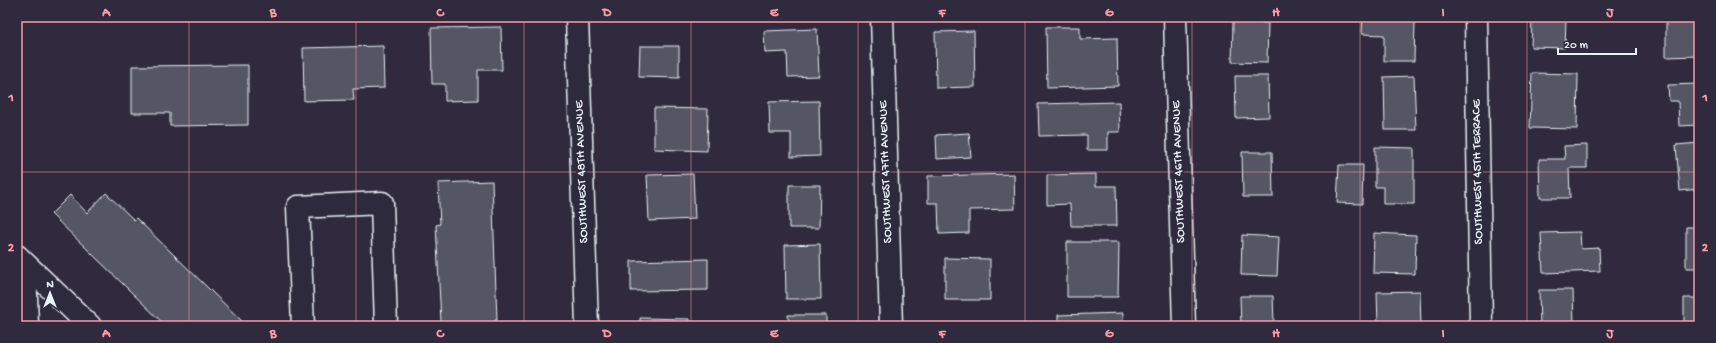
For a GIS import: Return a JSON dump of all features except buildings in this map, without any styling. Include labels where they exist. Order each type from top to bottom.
[{"type":"street","name":"SOUTHWEST 48TH AVENUE","points":[[576,17],[587,326]]},
{"type":"street","name":"SOUTHWEST 47TH AVENUE","points":[[882,17],[891,326]]},
{"type":"street","name":"SOUTHWEST 46TH AVENUE","points":[[1175,17],[1184,326]]},
{"type":"street","name":"SOUTHWEST 45TH TERRACE","points":[[1476,17],[1481,326]]},
{"type":"street","points":[[302,326],[298,206],[382,203],[386,326]]},
{"type":"street","points":[[21,260],[27,326]]},
{"type":"street","points":[[21,260],[90,326]]}]
